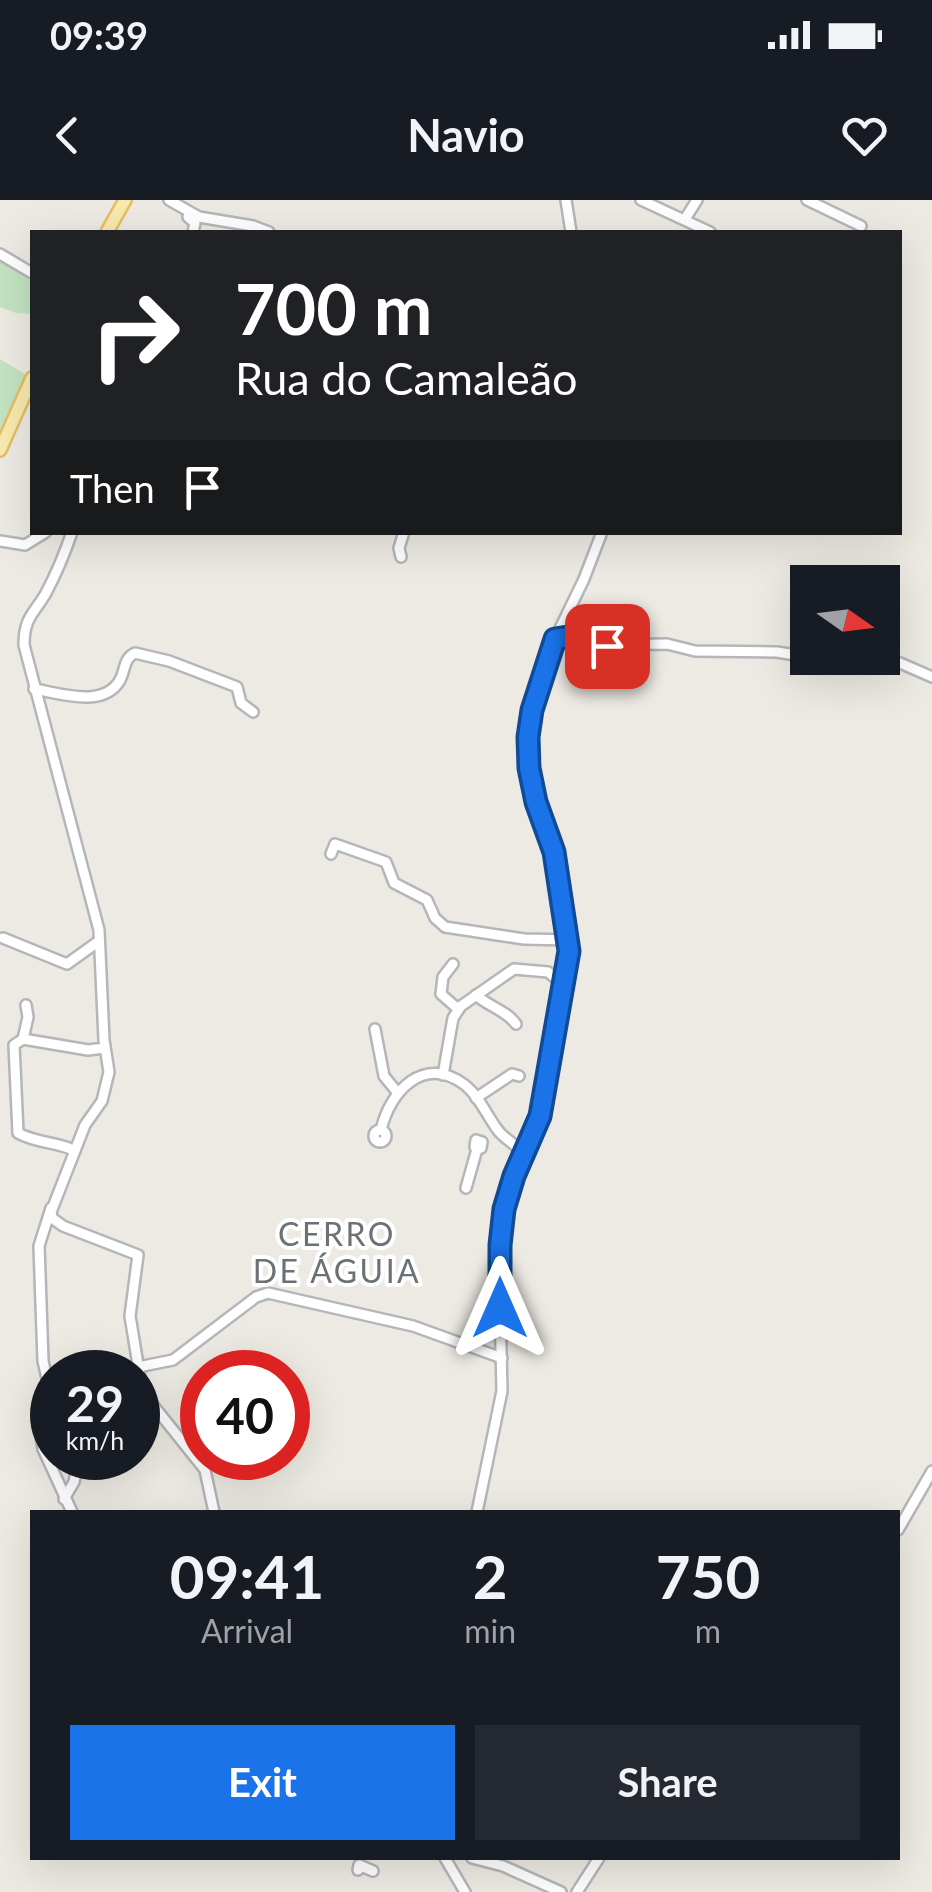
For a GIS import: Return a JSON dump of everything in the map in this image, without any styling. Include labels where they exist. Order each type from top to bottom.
[{"type":"main road","points":[[108,230],[125,200]]},
{"type":"main road","points":[[0,450],[30,382]]},
{"type":"street","points":[[160,200],[192,219],[193,230]]},
{"type":"street","points":[[169,200],[199,217],[264,230]]},
{"type":"street","points":[[566,200],[571,230]]},
{"type":"street","points":[[641,200],[706,230]]},
{"type":"street","points":[[685,218],[697,200]]},
{"type":"street","points":[[807,200],[861,226]]},
{"type":"street","points":[[0,254],[30,272]]},
{"type":"street","points":[[0,541],[30,544],[42,535]]},
{"type":"street","points":[[71,535],[46,593],[32,609],[24,633],[34,689],[99,930],[109,1072],[106,1092],[85,1125],[39,1237],[43,1361],[49,1386],[43,1449],[71,1510]]},
{"type":"street","points":[[401,556],[403,535]]},
{"type":"street","points":[[477,1510],[498,1420],[502,1358],[500,1245],[508,1190],[544,1100],[569,940],[554,852],[529,768],[528,737],[532,710],[555,639],[601,535]]},
{"type":"street","points":[[560,626],[568,637]]},
{"type":"street","points":[[555,639],[568,637],[607,646],[667,644],[695,651],[790,654]]},
{"type":"street","points":[[34,689],[84,697],[104,693],[116,685],[127,658],[134,653],[237,687],[241,703],[253,712]]},
{"type":"street","points":[[900,664],[932,678]]},
{"type":"street","points":[[331,854],[334,844],[386,862],[394,883],[427,900],[435,918],[445,927],[524,940],[569,940]]},
{"type":"street","points":[[3,938],[67,964],[99,941]]},
{"type":"street","points":[[443,1075],[458,1009],[514,970],[556,971],[567,963]]},
{"type":"street","points":[[453,964],[443,977],[441,994],[458,1009]]},
{"type":"street","points":[[548,972],[564,985]]},
{"type":"street","points":[[476,995],[492,1009],[507,1013],[516,1024]]},
{"type":"street","points":[[23,1040],[28,1017],[26,1005]]},
{"type":"street","points":[[375,1029],[384,1076],[397,1092]]},
{"type":"street","points":[[75,1151],[46,1145],[18,1133],[14,1045],[23,1040],[88,1050],[105,1048]]},
{"type":"street","points":[[476,1098],[514,1071]]},
{"type":"street","points":[[381,1130],[397,1092],[416,1078],[443,1075],[466,1086],[522,1156]]},
{"type":"street","points":[[466,1188],[479,1144],[496,1128]]},
{"type":"street","points":[[514,1142],[531,1138]]},
{"type":"street","points":[[52,1206],[52,1218],[62,1226]]},
{"type":"street","points":[[46,1220],[138,1254],[130,1316],[135,1350]]},
{"type":"street","points":[[160,1363],[173,1360],[256,1297],[268,1293],[413,1326],[502,1358]]},
{"type":"street","points":[[160,1415],[205,1470],[214,1510]]},
{"type":"street","points":[[900,1527],[932,1472]]},
{"type":"street","points":[[64,1499],[74,1480]]},
{"type":"street","points":[[448,1860],[465,1892]]},
{"type":"street","points":[[480,1860],[504,1866],[561,1892]]},
{"type":"street","points":[[577,1892],[598,1860]]},
{"type":"street","points":[[358,1870],[359,1866],[373,1872]]},
{"type":"green space","points":[[0,258],[30,277],[30,314],[0,307]]},
{"type":"green space","points":[[0,359],[28,376],[0,436]]},
{"type":"district","name":"CERRO DE ÁGUIA","points":[[337,1252]]},
{"type":"route","points":[[500,1308],[504,1209],[544,1100],[569,944],[554,852],[531,786],[529,724],[555,639],[568,637],[607,646]]}]
